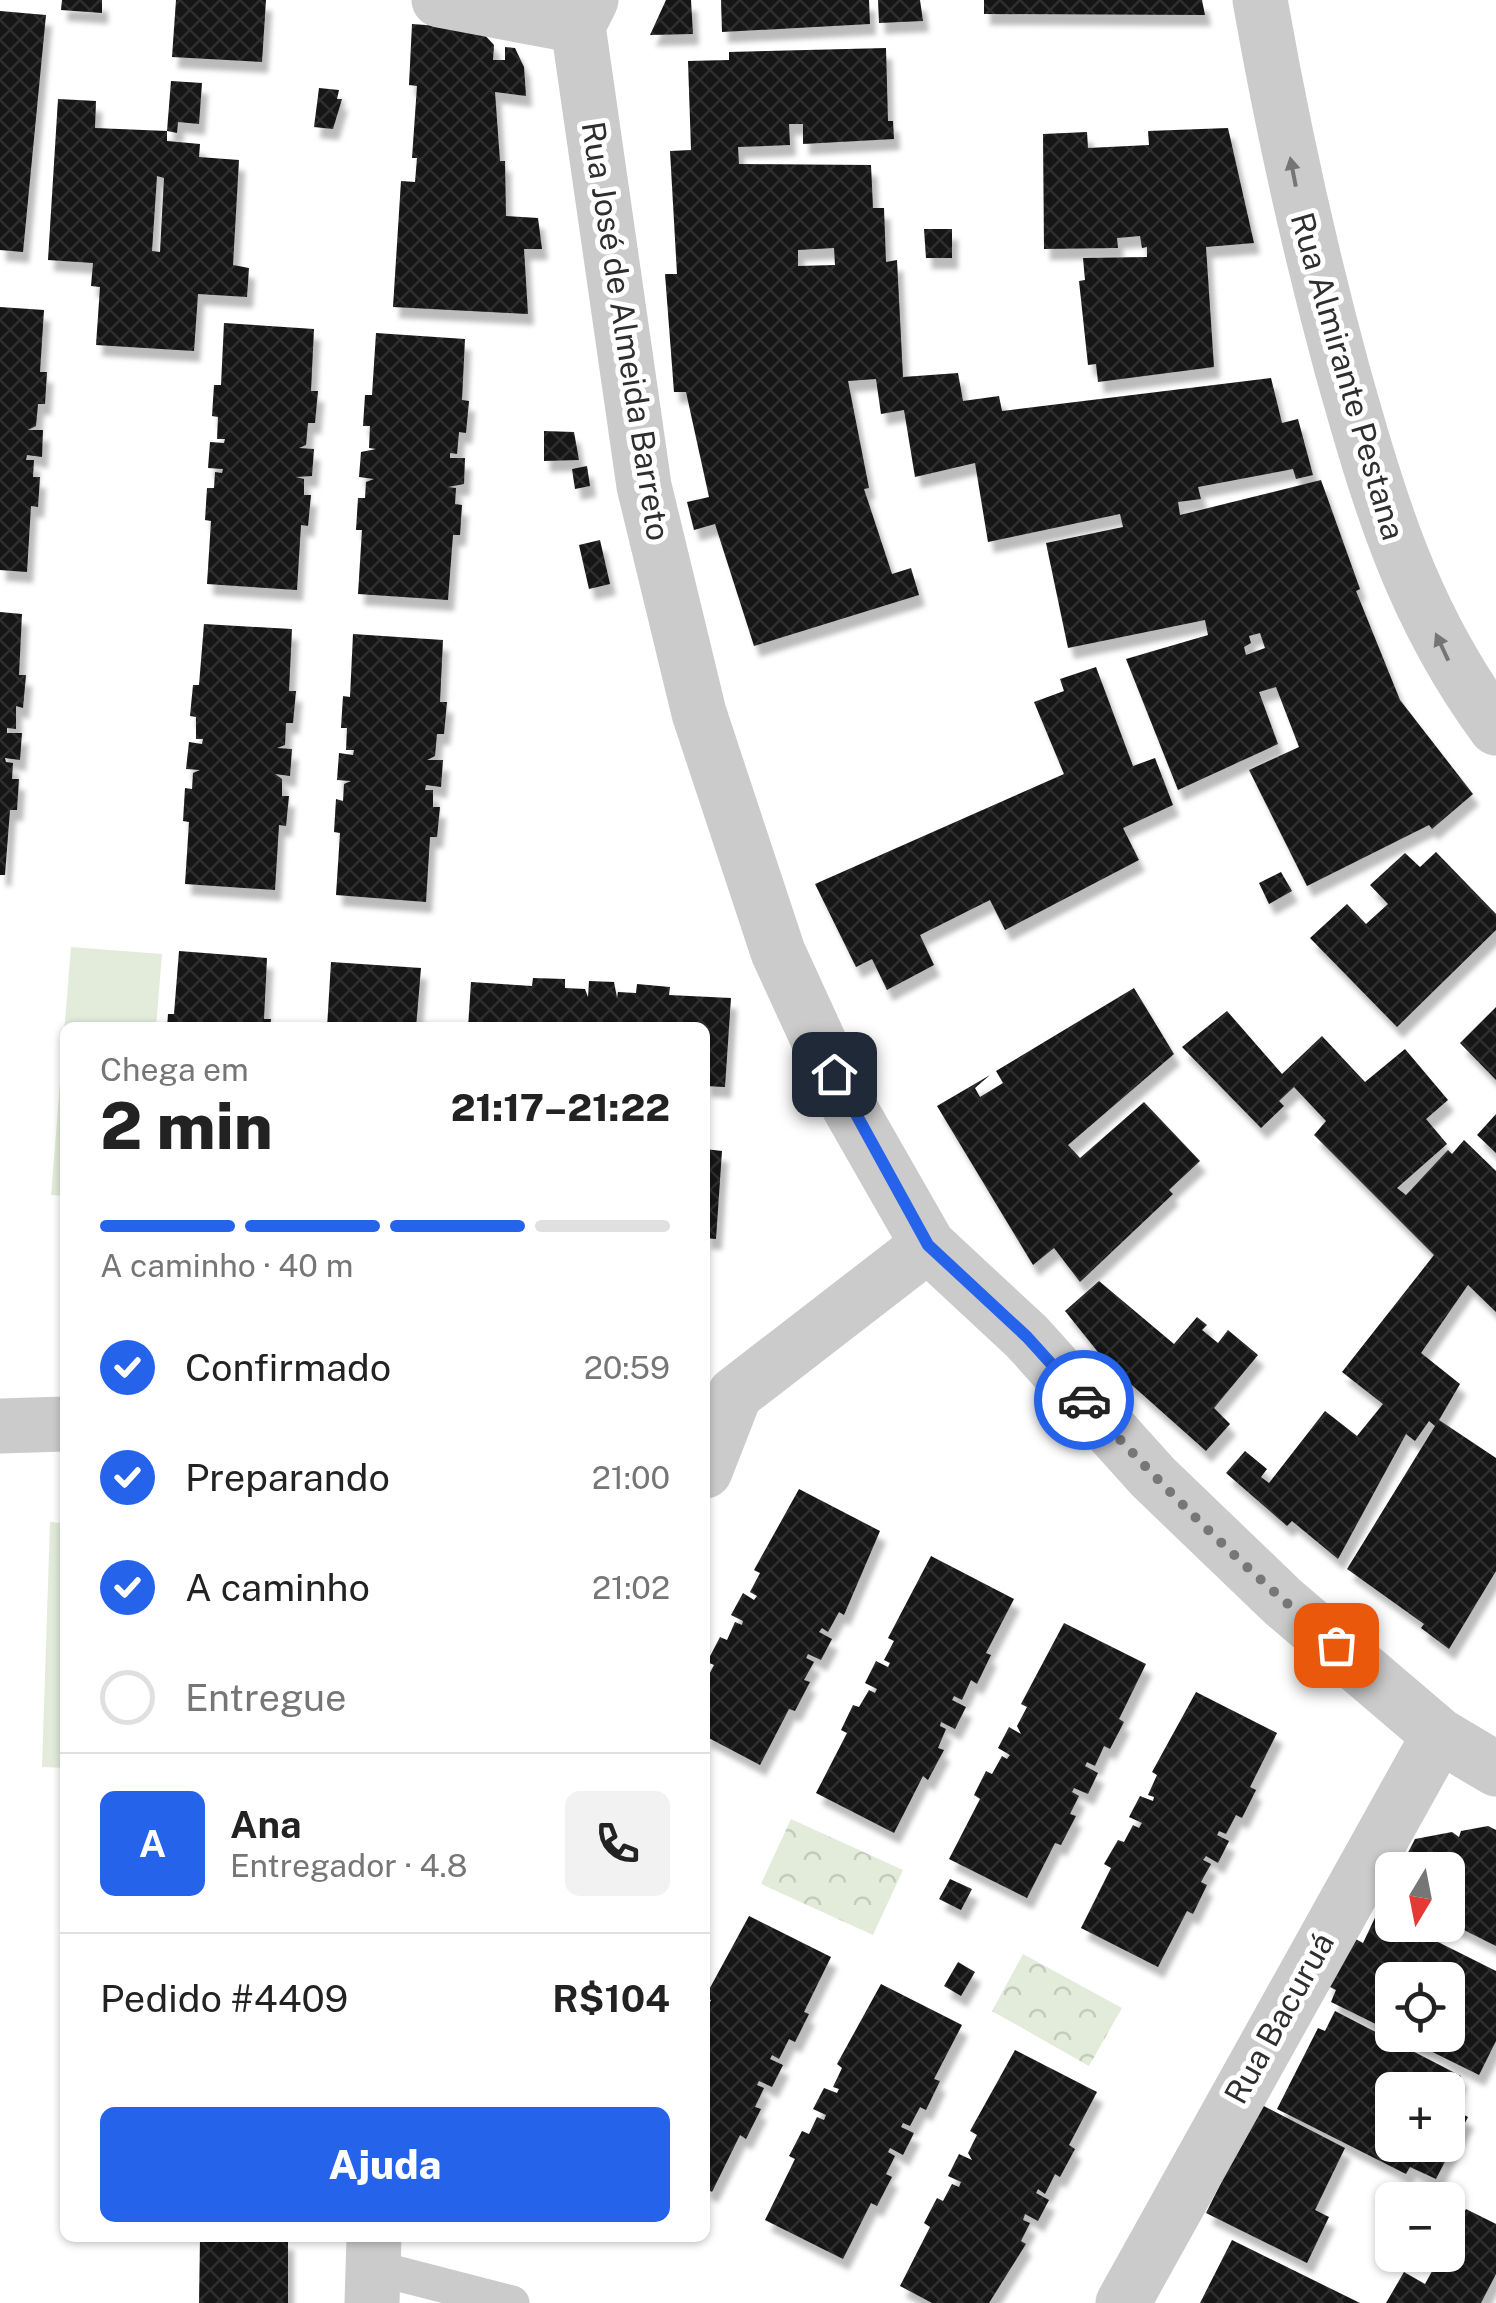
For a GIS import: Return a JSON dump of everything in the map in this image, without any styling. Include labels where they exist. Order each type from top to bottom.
[{"type":"street","points":[[439,0],[584,13]]},
{"type":"street","name":"Rua Almirante Pestana","points":[[1260,0],[1306,239],[1394,546],[1452,669],[1496,728]]},
{"type":"street","name":"Rua José de Almeida Barreto","points":[[584,13],[644,486],[699,713],[778,952],[848,1105],[928,1245],[1027,1337],[1167,1491],[1283,1602],[1439,1735],[1496,1769]]},
{"type":"street","points":[[710,1446],[720,1396],[928,1245]]},
{"type":"street","points":[[0,1426],[60,1424]]},
{"type":"street","name":"Rua Bacuruá","points":[[1123,2303],[1439,1735]]},
{"type":"lane","points":[[373,2269],[512,2303]]},
{"type":"green space","points":[[71,947],[162,954],[156,1022],[65,1022]]},
{"type":"green space","points":[[60,1083],[60,1196],[51,1195]]},
{"type":"green space","points":[[50,1522],[60,1523],[60,1768],[42,1767]]},
{"type":"green space","points":[[791,1819],[903,1870],[873,1935],[761,1884]]},
{"type":"green space","points":[[1023,1954],[1122,2008],[1089,2066],[992,2011]]},
{"type":"building","points":[[62,0],[102,0],[102,13],[61,10]]},
{"type":"building","points":[[176,0],[266,0],[262,62],[172,57]]},
{"type":"building","points":[[666,0],[691,0],[693,34],[650,35]]},
{"type":"building","points":[[721,0],[869,0],[870,24],[722,32]]},
{"type":"building","points":[[878,0],[920,0],[923,21],[879,23]]},
{"type":"building","points":[[984,0],[1202,0],[1205,15],[984,14]]},
{"type":"building","points":[[0,11],[46,15],[23,252],[0,250]]},
{"type":"building","points":[[412,24],[479,29],[494,45],[493,60],[505,60],[505,47],[515,48],[524,67],[526,96],[495,92],[500,161],[505,161],[506,216],[538,218],[542,249],[524,249],[528,314],[393,307],[401,181],[415,182],[417,158],[412,158],[417,86],[409,85]]},
{"type":"building","points":[[886,48],[888,121],[893,121],[894,139],[803,144],[803,124],[789,124],[790,145],[738,147],[739,164],[871,165],[873,208],[884,208],[886,262],[897,260],[903,377],[958,373],[963,401],[999,396],[1002,411],[1271,378],[1282,423],[1298,419],[1313,475],[1296,479],[1293,469],[1198,487],[1201,499],[1178,502],[1180,515],[1321,480],[1360,589],[1356,591],[1400,700],[1473,794],[1432,829],[1429,825],[1307,886],[1249,770],[1299,747],[1276,687],[1259,692],[1278,744],[1178,790],[1126,659],[1208,635],[1205,620],[1068,648],[1046,543],[1123,527],[1120,514],[988,542],[975,463],[915,477],[904,410],[881,414],[876,379],[848,381],[869,488],[864,489],[892,574],[911,568],[919,595],[754,646],[715,524],[694,530],[687,502],[709,497],[686,392],[674,392],[665,274],[677,274],[670,151],[691,150],[688,61],[729,60],[729,52]],"holes":[[[834,248],[835,265],[798,266],[798,250]],[[1260,633],[1265,648],[1246,655],[1244,647],[1251,643],[1249,636]]]},
{"type":"building","points":[[171,81],[202,83],[199,124],[178,122],[177,133],[167,131]]},
{"type":"building","points":[[319,88],[339,90],[337,99],[342,99],[333,129],[314,127]]},
{"type":"building","points":[[58,99],[96,101],[95,128],[167,131],[167,141],[200,144],[199,157],[239,160],[233,265],[249,268],[247,297],[198,294],[194,351],[96,345],[100,287],[91,286],[93,263],[48,260]],"holes":[[[157,176],[164,178],[160,252],[152,251]]]},
{"type":"building","points":[[1228,128],[1254,243],[1206,247],[1214,367],[1098,382],[1096,364],[1088,365],[1079,281],[1085,280],[1083,258],[1147,257],[1147,247],[1142,248],[1140,236],[1117,238],[1118,248],[1044,249],[1043,134],[1087,132],[1088,148],[1149,145],[1148,131]]},
{"type":"building","points":[[924,229],[952,229],[952,258],[926,258]]},
{"type":"building","points":[[0,307],[44,310],[40,372],[47,372],[45,404],[38,404],[36,426],[28,430],[43,430],[42,457],[27,455],[26,460],[34,460],[33,477],[40,477],[38,507],[31,506],[27,572],[0,570]]},
{"type":"building","points":[[224,323],[314,329],[311,391],[318,391],[315,423],[308,423],[306,445],[299,448],[314,449],[312,476],[296,477],[304,479],[304,495],[311,495],[308,526],[301,525],[297,590],[207,584],[211,521],[205,520],[207,488],[214,488],[215,472],[222,473],[223,469],[208,468],[210,442],[224,443],[225,439],[217,439],[218,417],[212,416],[214,385],[221,385]]},
{"type":"building","points":[[376,333],[465,339],[462,400],[469,401],[466,433],[459,432],[457,454],[450,453],[450,458],[465,458],[464,484],[448,487],[456,488],[455,504],[462,505],[460,535],[453,535],[448,600],[358,594],[362,530],[356,530],[358,498],[365,498],[366,482],[374,479],[359,477],[361,452],[376,449],[369,448],[370,426],[363,426],[365,395],[372,395]]},
{"type":"building","points":[[544,431],[574,432],[579,460],[544,461]]},
{"type":"building","points":[[587,466],[590,486],[575,489],[572,469]]},
{"type":"building","points":[[600,540],[610,584],[589,589],[579,545]]},
{"type":"building","points":[[0,612],[22,614],[19,675],[26,675],[23,708],[16,706],[16,729],[7,728],[7,733],[22,733],[20,760],[5,758],[13,763],[12,779],[19,779],[17,810],[10,810],[5,875],[0,875]]},
{"type":"building","points":[[204,624],[292,629],[289,691],[296,691],[293,723],[286,723],[285,745],[277,748],[292,749],[290,776],[275,774],[282,779],[282,796],[289,796],[286,826],[279,825],[275,890],[185,884],[189,822],[183,821],[185,788],[192,789],[193,773],[200,770],[186,769],[189,742],[202,744],[203,739],[196,739],[196,717],[190,716],[193,685],[199,685]]},
{"type":"building","points":[[353,634],[443,640],[440,702],[447,702],[444,734],[437,734],[435,756],[427,760],[443,760],[441,787],[426,785],[425,790],[433,790],[433,807],[440,807],[437,837],[430,837],[426,902],[336,895],[340,833],[334,832],[336,799],[343,801],[344,784],[351,781],[337,780],[339,753],[353,755],[354,750],[346,750],[347,728],[341,728],[343,696],[350,697]]},
{"type":"building","points":[[1096,667],[1133,766],[1155,758],[1173,805],[1123,828],[1139,860],[1005,930],[990,900],[920,935],[934,965],[887,990],[872,959],[856,967],[815,884],[1064,774],[1034,702],[1064,691],[1060,679]]},
{"type":"building","points":[[1436,852],[1496,914],[1496,930],[1397,1027],[1310,938],[1347,904],[1366,924],[1388,904],[1370,885],[1405,853],[1420,867]]},
{"type":"building","points":[[1281,872],[1292,891],[1269,904],[1259,883]]},
{"type":"building","points":[[179,951],[267,958],[264,1019],[271,1022],[167,1022],[168,1014],[174,1014]]},
{"type":"building","points":[[331,962],[421,968],[416,1022],[327,1022]]},
{"type":"building","points":[[533,978],[565,979],[565,988],[585,989],[588,997],[589,981],[614,982],[617,998],[618,992],[636,993],[637,984],[670,987],[669,995],[731,998],[725,1087],[710,1086],[710,1022],[468,1022],[471,982],[532,986]]},
{"type":"building","points":[[1134,988],[1174,1054],[1068,1145],[1080,1158],[1144,1102],[1200,1161],[1169,1190],[1173,1194],[1080,1282],[1054,1248],[1033,1265],[937,1106],[990,1075],[975,1088],[980,1097],[1003,1083],[996,1071]]},
{"type":"building","points":[[1496,1007],[1496,1080],[1460,1043]]},
{"type":"building","points":[[1227,1011],[1282,1074],[1322,1036],[1365,1082],[1405,1049],[1448,1100],[1426,1119],[1447,1144],[1397,1188],[1406,1195],[1448,1150],[1452,1154],[1464,1140],[1496,1171],[1496,1312],[1468,1285],[1421,1353],[1460,1384],[1439,1420],[1496,1458],[1496,1571],[1449,1649],[1421,1628],[1424,1624],[1347,1569],[1435,1426],[1429,1421],[1415,1441],[1406,1434],[1338,1559],[1292,1521],[1287,1526],[1226,1473],[1245,1451],[1267,1469],[1261,1477],[1269,1483],[1325,1411],[1357,1436],[1383,1404],[1342,1372],[1434,1255],[1314,1135],[1326,1121],[1294,1087],[1279,1101],[1284,1106],[1261,1128],[1182,1047]]},
{"type":"building","points":[[1496,1114],[1496,1153],[1477,1135]]},
{"type":"building","points":[[710,1150],[722,1151],[716,1239],[710,1238]]},
{"type":"building","points":[[1099,1281],[1174,1344],[1197,1317],[1207,1325],[1202,1330],[1218,1343],[1228,1330],[1258,1355],[1214,1408],[1230,1424],[1206,1451],[1106,1362],[1065,1311]]},
{"type":"building","points":[[799,1489],[880,1531],[844,1615],[839,1612],[828,1632],[822,1628],[819,1632],[832,1639],[821,1660],[808,1654],[806,1658],[814,1662],[804,1680],[810,1682],[795,1711],[789,1709],[760,1765],[710,1739],[710,1673],[714,1665],[710,1656],[720,1637],[727,1640],[735,1622],[742,1625],[743,1621],[731,1615],[743,1593],[754,1600],[757,1596],[750,1592],[760,1573],[754,1570]]},
{"type":"building","points":[[931,1556],[1014,1599],[986,1653],[991,1655],[977,1684],[971,1680],[962,1700],[954,1696],[952,1700],[966,1707],[955,1729],[941,1722],[940,1726],[946,1729],[938,1748],[944,1750],[928,1780],[923,1776],[894,1833],[816,1793],[847,1733],[841,1730],[853,1705],[859,1707],[869,1690],[875,1693],[877,1689],[865,1683],[876,1661],[888,1667],[890,1663],[884,1660],[894,1641],[888,1638]]},
{"type":"building","points":[[1064,1623],[1146,1664],[1119,1719],[1124,1722],[1110,1749],[1104,1746],[1095,1766],[1087,1762],[1085,1766],[1098,1773],[1088,1794],[1074,1788],[1072,1792],[1079,1796],[1070,1814],[1076,1816],[1061,1845],[1055,1843],[1027,1898],[949,1859],[980,1799],[974,1795],[986,1771],[992,1774],[1002,1756],[1007,1759],[1010,1755],[998,1748],[1009,1727],[1021,1734],[1017,1726],[1027,1707],[1021,1704]]},
{"type":"building","points":[[1196,1692],[1277,1733],[1250,1787],[1256,1790],[1242,1818],[1236,1815],[1226,1834],[1219,1831],[1217,1835],[1229,1841],[1218,1863],[1206,1856],[1203,1860],[1211,1864],[1201,1882],[1207,1885],[1193,1914],[1187,1911],[1158,1967],[1081,1928],[1111,1868],[1104,1864],[1118,1840],[1124,1842],[1133,1825],[1139,1828],[1142,1823],[1129,1817],[1140,1796],[1153,1801],[1154,1797],[1148,1795],[1157,1775],[1152,1772]]},
{"type":"building","points":[[1488,1826],[1496,1830],[1496,1946],[1465,1930],[1465,1852],[1408,1852],[1415,1839],[1452,1832],[1459,1837],[1461,1831]]},
{"type":"building","points":[[950,1879],[972,1889],[961,1910],[939,1899]]},
{"type":"building","points":[[749,1916],[831,1957],[804,2012],[809,2014],[795,2042],[789,2039],[779,2059],[772,2055],[770,2059],[783,2065],[772,2087],[759,2081],[757,2085],[764,2088],[755,2107],[761,2109],[746,2139],[740,2135],[712,2192],[710,2191],[710,1988]]},
{"type":"building","points":[[1375,1918],[1375,1942],[1438,1942],[1496,1971],[1496,2041],[1479,2075],[1432,2052],[1465,2052],[1465,1962],[1375,1962],[1375,2024],[1331,2002],[1336,1990],[1326,1985],[1350,1936],[1363,1943]]},
{"type":"building","points":[[958,1962],[975,1972],[961,1996],[944,1986]]},
{"type":"building","points":[[881,1984],[962,2025],[934,2079],[940,2081],[926,2110],[920,2107],[910,2126],[903,2123],[901,2127],[914,2133],[903,2155],[890,2148],[888,2152],[895,2156],[886,2174],[892,2177],[877,2206],[871,2203],[843,2259],[765,2220],[795,2159],[789,2156],[802,2131],[809,2134],[817,2117],[824,2120],[826,2115],[813,2109],[824,2088],[837,2093],[839,2089],[833,2087],[842,2068],[837,2064]]},
{"type":"building","points":[[1335,2011],[1375,2032],[1375,2052],[1414,2052],[1453,2072],[1375,2072],[1375,2158],[1277,2109],[1318,2028],[1325,2031]]},
{"type":"building","points":[[1015,2050],[1097,2092],[1069,2145],[1075,2149],[1060,2177],[1055,2174],[1045,2194],[1038,2189],[1036,2193],[1049,2200],[1038,2221],[1025,2214],[1023,2220],[1030,2223],[1021,2241],[1026,2244],[989,2303],[932,2303],[900,2286],[930,2227],[924,2223],[937,2198],[943,2201],[952,2184],[959,2187],[961,2182],[948,2176],[959,2154],[972,2160],[968,2153],[977,2135],[970,2131]]},
{"type":"building","points":[[1260,2104],[1345,2148],[1315,2210],[1329,2217],[1307,2263],[1206,2213]]},
{"type":"building","points":[[1382,2162],[1445,2162],[1436,2179],[1410,2167],[1406,2174]]},
{"type":"building","points":[[1465,2211],[1496,2224],[1496,2274],[1481,2303],[1386,2303],[1404,2272],[1425,2284],[1432,2272],[1465,2272]]},
{"type":"building","points":[[1232,2240],[1360,2303],[1200,2303]]},
{"type":"building","points":[[200,2242],[288,2242],[288,2303],[199,2303]]},
{"type":"way so far","points":[[1084,1400],[1153,1477],[1283,1602],[1336,1645]]},
{"type":"route","points":[[834,1074],[928,1245],[1027,1337],[1084,1400]]}]
